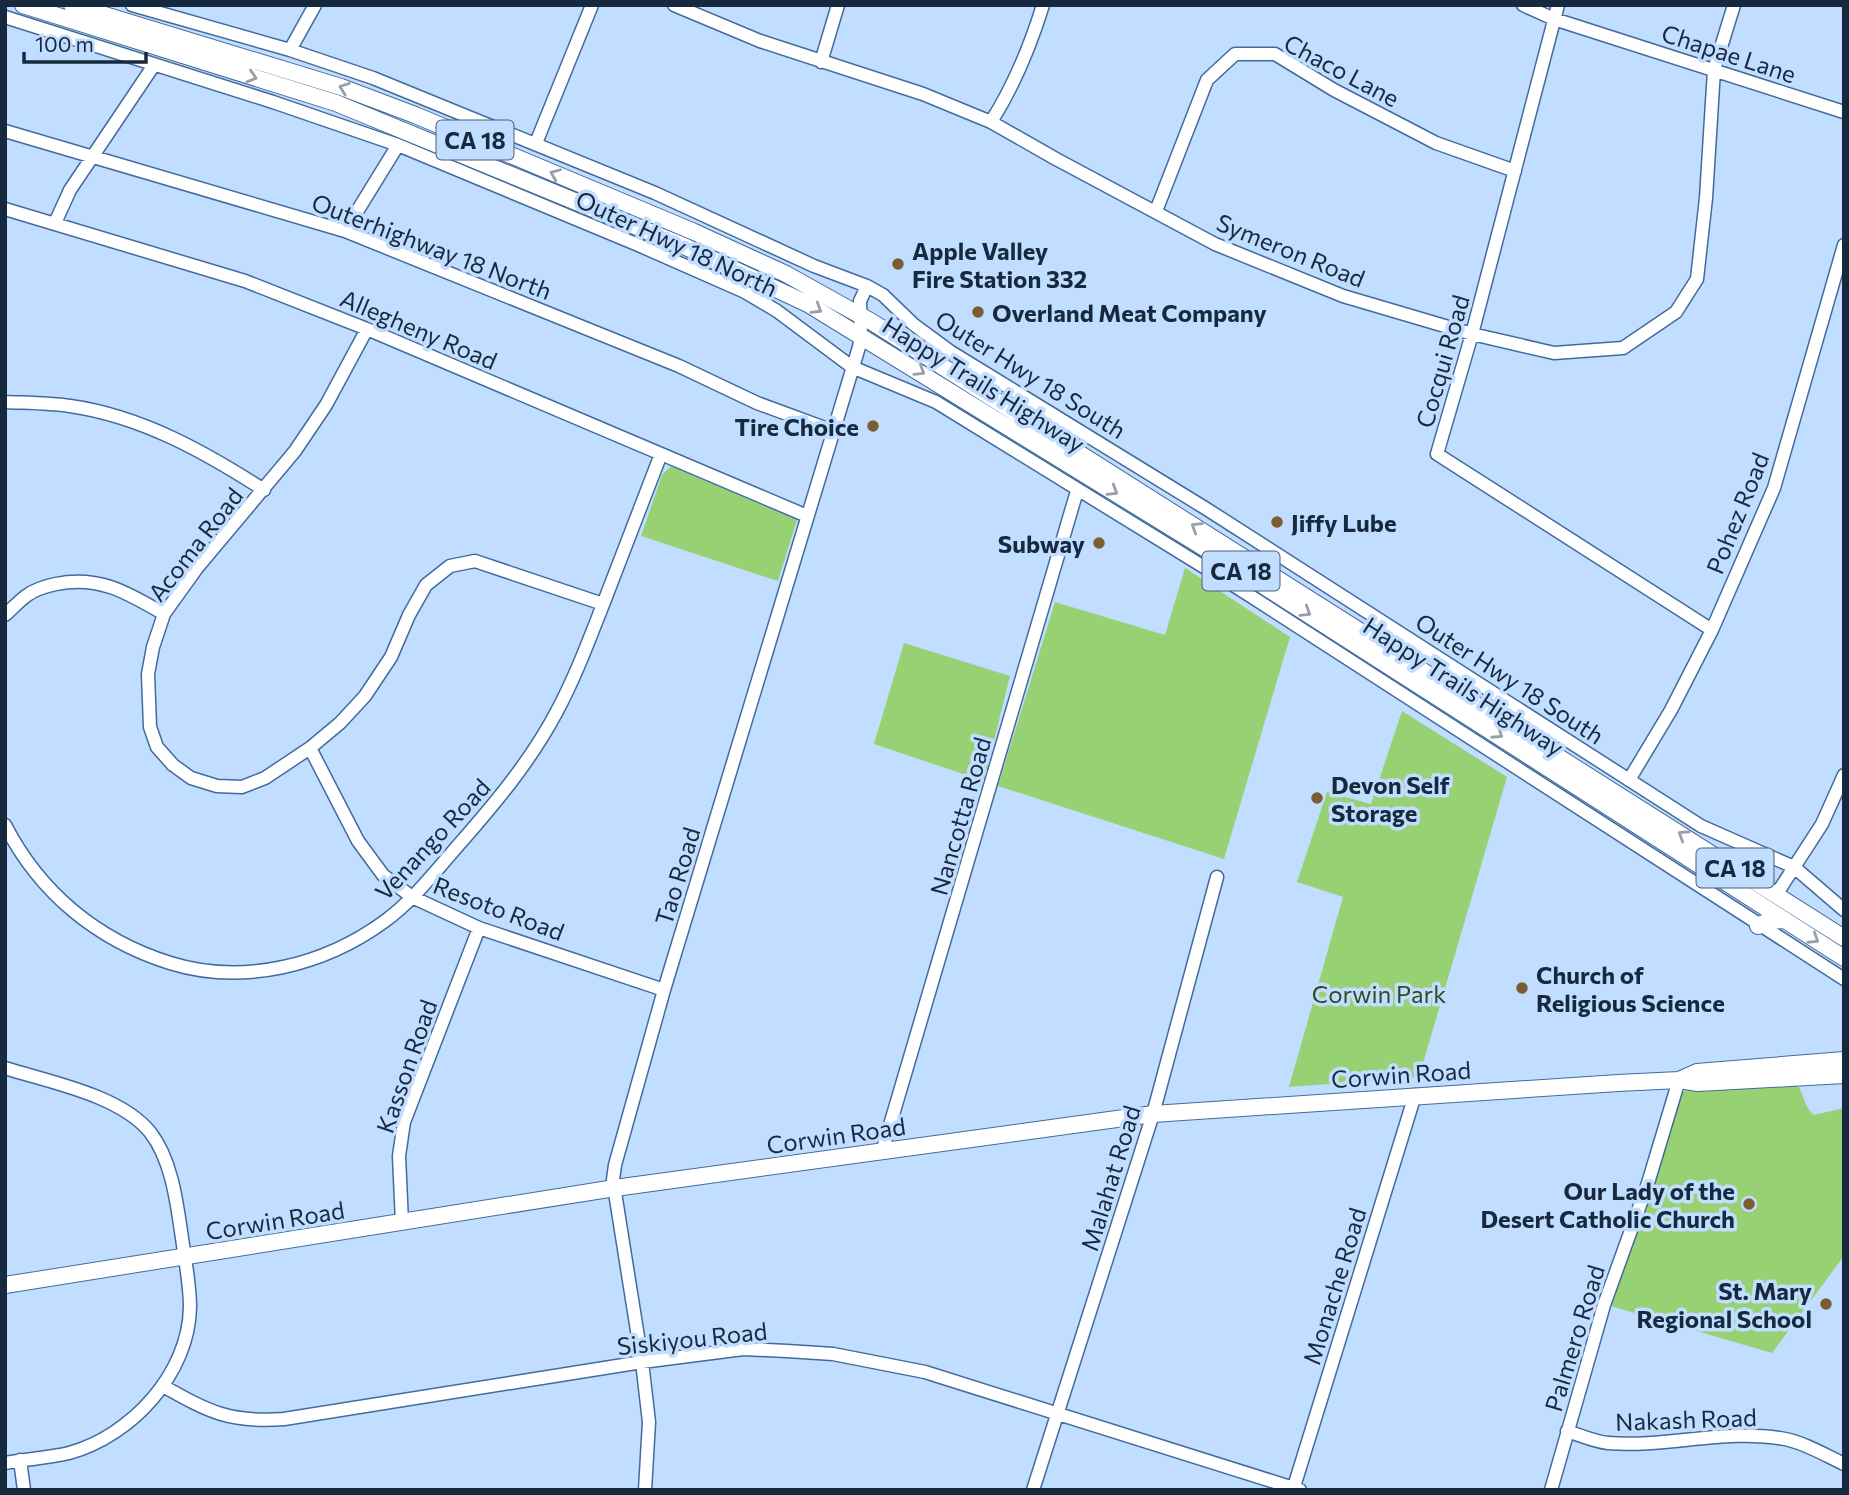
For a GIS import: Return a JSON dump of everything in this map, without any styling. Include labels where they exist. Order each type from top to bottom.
[{"type":"main road","name":"Happy Trails Highway","points":[[23,5],[336,103],[410,131],[686,247],[808,304],[1226,561],[1844,958]]},
{"type":"main road","name":"Happy Trails Highway","points":[[72,5],[341,87],[692,231],[786,274],[861,315],[1844,938]]},
{"type":"main road","points":[[1693,860],[1761,897],[1776,895]]},
{"type":"main road","points":[[1758,926],[1768,921],[1784,920]]},
{"type":"main road","name":"Corwin Road","points":[[1679,1080],[1697,1072],[1844,1060]]},
{"type":"main road","name":"Corwin Road","points":[[5,1285],[615,1188],[1153,1114],[1679,1080],[1698,1083],[1844,1075]]},
{"type":"street","name":"Outer Hwy 18 South","points":[[132,5],[290,50],[373,78],[656,193],[814,266],[867,286],[883,295],[913,324],[951,352],[1205,508],[1701,826],[1794,867],[1844,910]]},
{"type":"street","points":[[290,50],[315,5]]},
{"type":"street","points":[[536,143],[592,5]]},
{"type":"street","name":"Symeron Road","points":[[674,5],[760,41],[923,94],[992,121],[1056,159],[1215,244],[1343,296],[1472,334],[1553,353],[1623,348],[1676,312],[1697,279],[1706,198],[1714,70],[1734,5]]},
{"type":"street","points":[[821,62],[838,5]]},
{"type":"street","points":[[992,121],[1012,90],[1030,49],[1043,5]]},
{"type":"street","name":"Chapae Lane","points":[[1523,5],[1554,19],[1844,112]]},
{"type":"street","name":"Cocqui Road","points":[[1558,5],[1472,334],[1437,454],[1712,630]]},
{"type":"street","name":"Outer Hwy 18 North","points":[[5,17],[273,102],[398,145],[745,292],[777,311],[852,367],[936,402],[1238,588],[1844,979]]},
{"type":"street","name":"Chaco Lane","points":[[1156,211],[1208,80],[1235,54],[1275,54],[1334,90],[1436,144],[1515,171]]},
{"type":"street","points":[[55,223],[70,190],[154,65]]},
{"type":"street","name":"Outerhighway 18 North","points":[[5,131],[345,231],[679,366],[757,403],[833,430]]},
{"type":"street","points":[[345,231],[398,145]]},
{"type":"street","name":"Allegheny Road","points":[[5,209],[245,281],[367,329],[807,516]]},
{"type":"street","name":"Pohez Road","points":[[1629,780],[1671,710],[1712,630],[1774,488],[1844,245]]},
{"type":"street","name":"Tao Road","points":[[645,1490],[649,1422],[615,1188],[615,1165],[664,990],[861,336],[860,301],[867,286]]},
{"type":"street","name":"Acoma Road","points":[[367,329],[326,405],[295,451],[197,568],[164,614],[153,647],[148,674],[150,727],[157,747],[173,765],[191,778],[217,786],[242,787],[265,778],[310,748],[340,723],[365,696],[391,657],[409,615],[426,585],[450,566],[475,561],[603,604]]},
{"type":"street","points":[[5,402],[71,406],[122,418],[178,440],[264,490]]},
{"type":"street","name":"Venango Road","points":[[5,825],[30,867],[52,893],[80,917],[111,938],[140,952],[189,968],[230,972],[273,969],[311,961],[352,943],[386,920],[412,897],[504,793],[555,715],[580,664],[661,454]]},
{"type":"street","name":"Nancotta Road","points":[[882,1152],[1077,491]]},
{"type":"street","points":[[5,615],[27,595],[48,586],[76,580],[101,583],[130,594],[164,614]]},
{"type":"street","name":"Resoto Road","points":[[310,748],[358,841],[383,875],[412,897],[479,928],[664,990]]},
{"type":"street","points":[[1776,895],[1822,824],[1844,775]]},
{"type":"street","name":"Malahat Road","points":[[1034,1490],[1153,1114],[1217,877]]},
{"type":"street","name":"Kasson Road","points":[[402,1223],[399,1156],[404,1122],[479,928]]},
{"type":"street","points":[[5,1068],[123,1109],[150,1131],[163,1156],[176,1197],[190,1307],[186,1336],[163,1386],[139,1414],[108,1437],[69,1453],[5,1463]]},
{"type":"street","name":"Palmero Road","points":[[1550,1490],[1604,1305],[1648,1183],[1679,1080]]},
{"type":"street","name":"Monache Road","points":[[1296,1489],[1415,1095]]},
{"type":"street","name":"Siskiyou Road","points":[[163,1386],[216,1414],[257,1421],[743,1349],[833,1354],[925,1372],[1296,1489]]},
{"type":"street","name":"Nakash Road","points":[[1567,1431],[1606,1443],[1718,1436],[1766,1437],[1787,1440],[1816,1450],[1844,1464]]},
{"type":"street","points":[[20,1460],[24,1490]]},
{"type":"green space","points":[[671,466],[797,520],[778,581],[641,536],[662,475]]},
{"type":"green space","points":[[1185,568],[1290,637],[1224,859],[998,786],[1055,602],[1165,635]]},
{"type":"green space","points":[[904,643],[1010,676],[984,781],[874,744]]},
{"type":"green space","name":"Corwin Park","points":[[1402,711],[1507,777],[1419,1077],[1289,1087],[1343,897],[1297,882],[1327,792],[1371,804]]},
{"type":"green space","points":[[1795,1082],[1814,1115],[1844,1108],[1844,1256],[1772,1353],[1611,1306],[1612,1292],[1650,1196],[1681,1093],[1687,1090]]},
{"type":"place","name":"Apple Valley Fire Station 332","points":[[898,264]]},
{"type":"place","name":"Overland Meat Company","points":[[978,312]]},
{"type":"place","name":"Tire Choice","points":[[873,426]]},
{"type":"place","name":"Jiffy Lube","points":[[1277,522]]},
{"type":"place","name":"Subway","points":[[1099,543]]},
{"type":"place","name":"Devon Self Storage","points":[[1317,798]]},
{"type":"place","name":"Church of Religious Science","points":[[1522,988]]},
{"type":"place","name":"Our Lady of the Desert Catholic Church","points":[[1749,1204]]},
{"type":"place","name":"St. Mary Regional School","points":[[1826,1304]]}]
